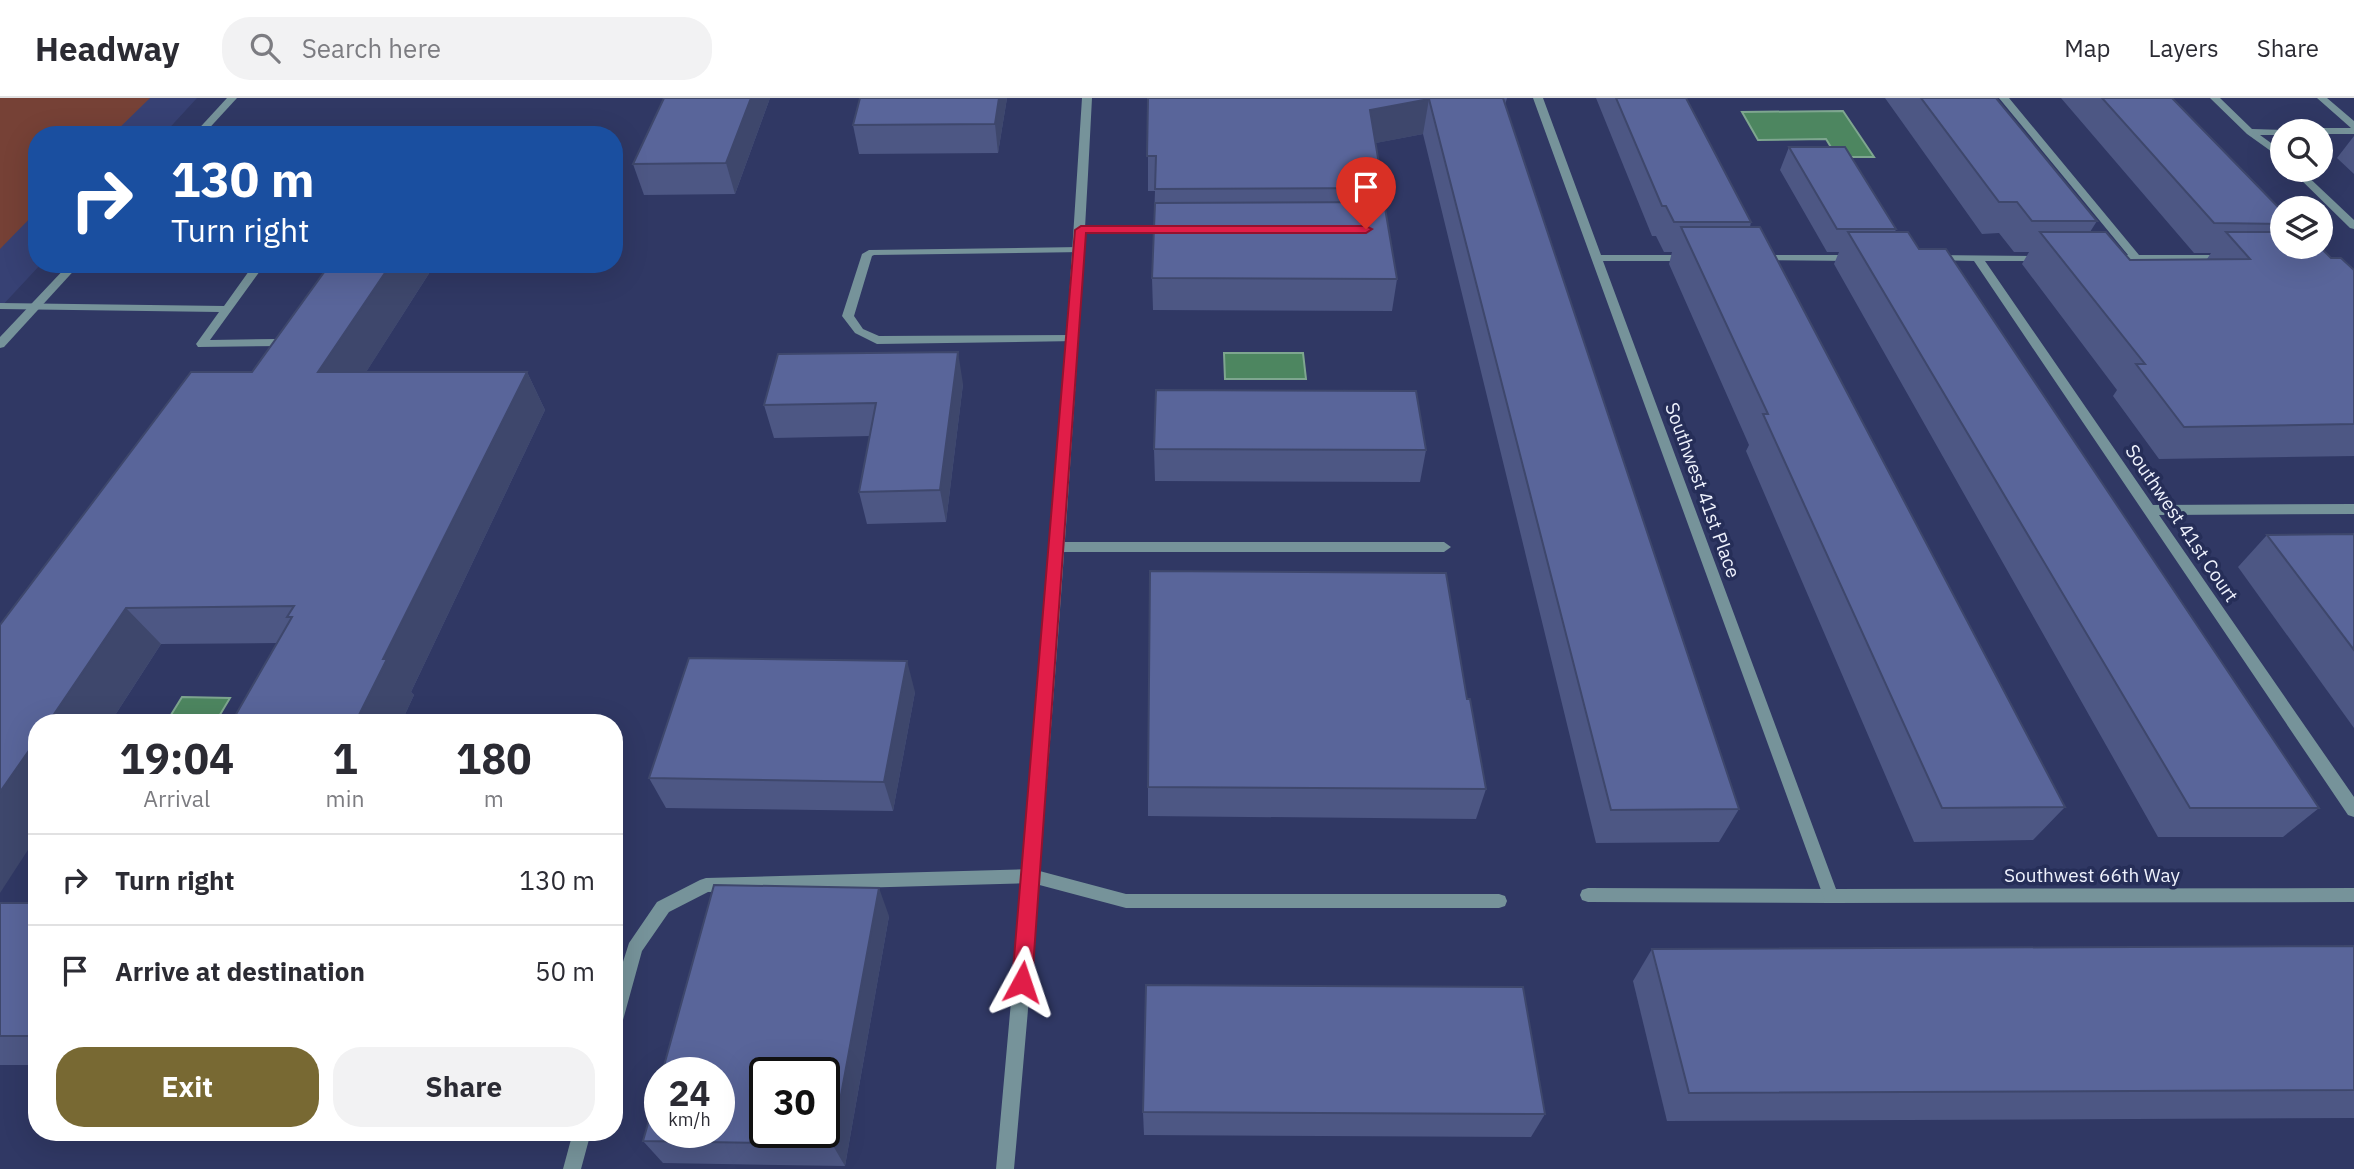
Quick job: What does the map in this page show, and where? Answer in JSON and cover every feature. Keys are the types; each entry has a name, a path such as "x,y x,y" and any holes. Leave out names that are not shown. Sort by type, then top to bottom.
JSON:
{"street":[{"path":"206,126 232,98"},
{"path":"1005,1169 1058,547 1080,250 1087,98"},
{"name":"Southwest 41st Place","path":"1538,98 1831,896"},
{"path":"2004,98 2136,258"},
{"path":"2215,98 2250,132 2270,147"},
{"path":"2322,98 2354,129"},
{"path":"2333,130 2354,129"},
{"path":"2250,132 2270,132"},
{"path":"2308,182 2354,226"},
{"path":"1081,230 1189,230"},
{"path":"1073,339 877,340 859,331 848,316 867,254 873,252 1080,250"},
{"path":"1598,258 1707,258"},
{"path":"1747,258 1869,258"},
{"path":"1923,258 2057,258"},
{"name":"Southwest 41st Court","path":"1978,258 2354,810"},
{"path":"2096,258 2233,258"},
{"path":"0,344 66,273"},
{"path":"254,273 202,344 282,343 297,320"},
{"path":"0,306 228,309"},
{"path":"2150,510 2354,509"},
{"path":"1058,547 1444,547"},
{"path":"623,989 635,948 663,907 706,885 1032,876 1126,901 1499,901"},
{"name":"Southwest 66th Way","path":"1588,895 2354,895"},
{"path":"572,1169 580,1141"}],"shaded area":[{"path":"0,98 197,98 171,126 28,126 28,273 33,273 0,308"},
{"path":"0,98 150,98 121,126 28,126 28,220 0,249"},
{"path":"1843,111 1874,157 1837,157 1826,139 1758,140 1742,112"},
{"path":"1224,353 1303,353 1306,379 1225,379"},
{"path":"182,697 230,698 220,714 172,714"}],"building":[{"path":"664,98 751,98 726,163 633,164"},
{"path":"860,98 999,98 995,124 853,125"},
{"path":"1148,98 1503,98 1739,809 1611,810 1429,99 1370,110 1383,188 1155,189 1156,156 1147,156"},
{"path":"1616,98 1686,98 1751,222 1674,222 1666,206 1662,206"},
{"path":"1921,98 1996,98 2097,221 2032,221 2017,202 1999,202"},
{"path":"2102,98 2172,98 2270,199 2270,224 2214,223"},
{"path":"1789,147 1845,147 1896,229 1837,229"},
{"path":"1384,202 1397,279 1152,278 1155,203"},
{"path":"1681,227 1760,227 2065,807 1942,808 1763,414 1768,414"},
{"path":"1848,232 1908,232 1919,249 1946,249 2319,808 2190,808"},
{"path":"2040,232 2106,232 2130,260 2250,259 2226,232 2270,232 2270,259 2341,258 2354,270 2354,424 2184,427 2136,364 2145,364"},
{"path":"324,273 385,273 318,372 527,372 383,659 387,659 360,714 236,714 292,617 287,617 294,606 126,608 54,714 28,714 28,752 0,792 0,625 191,372 252,372"},
{"path":"958,352 940,490 859,492 876,403 764,405 778,354"},
{"path":"1156,390 1416,391 1426,450 1154,449"},
{"path":"2354,534 2354,650 2267,535"},
{"path":"1150,571 1446,573 1467,699 1470,699 1486,789 1148,787"},
{"path":"689,658 907,661 884,782 649,778"},
{"path":"714,885 879,888 840,1100 840,1057 749,1057 749,1143 735,1142 735,1057 666,1057"},
{"path":"0,903 28,903 28,1036 0,1036"},
{"path":"2354,946 2354,1090 1689,1093 1652,949"},
{"path":"1146,985 1523,987 1545,1114 1143,1112"}],"route":[{"path":"1022,982 1081,230 1366,229"}]}
